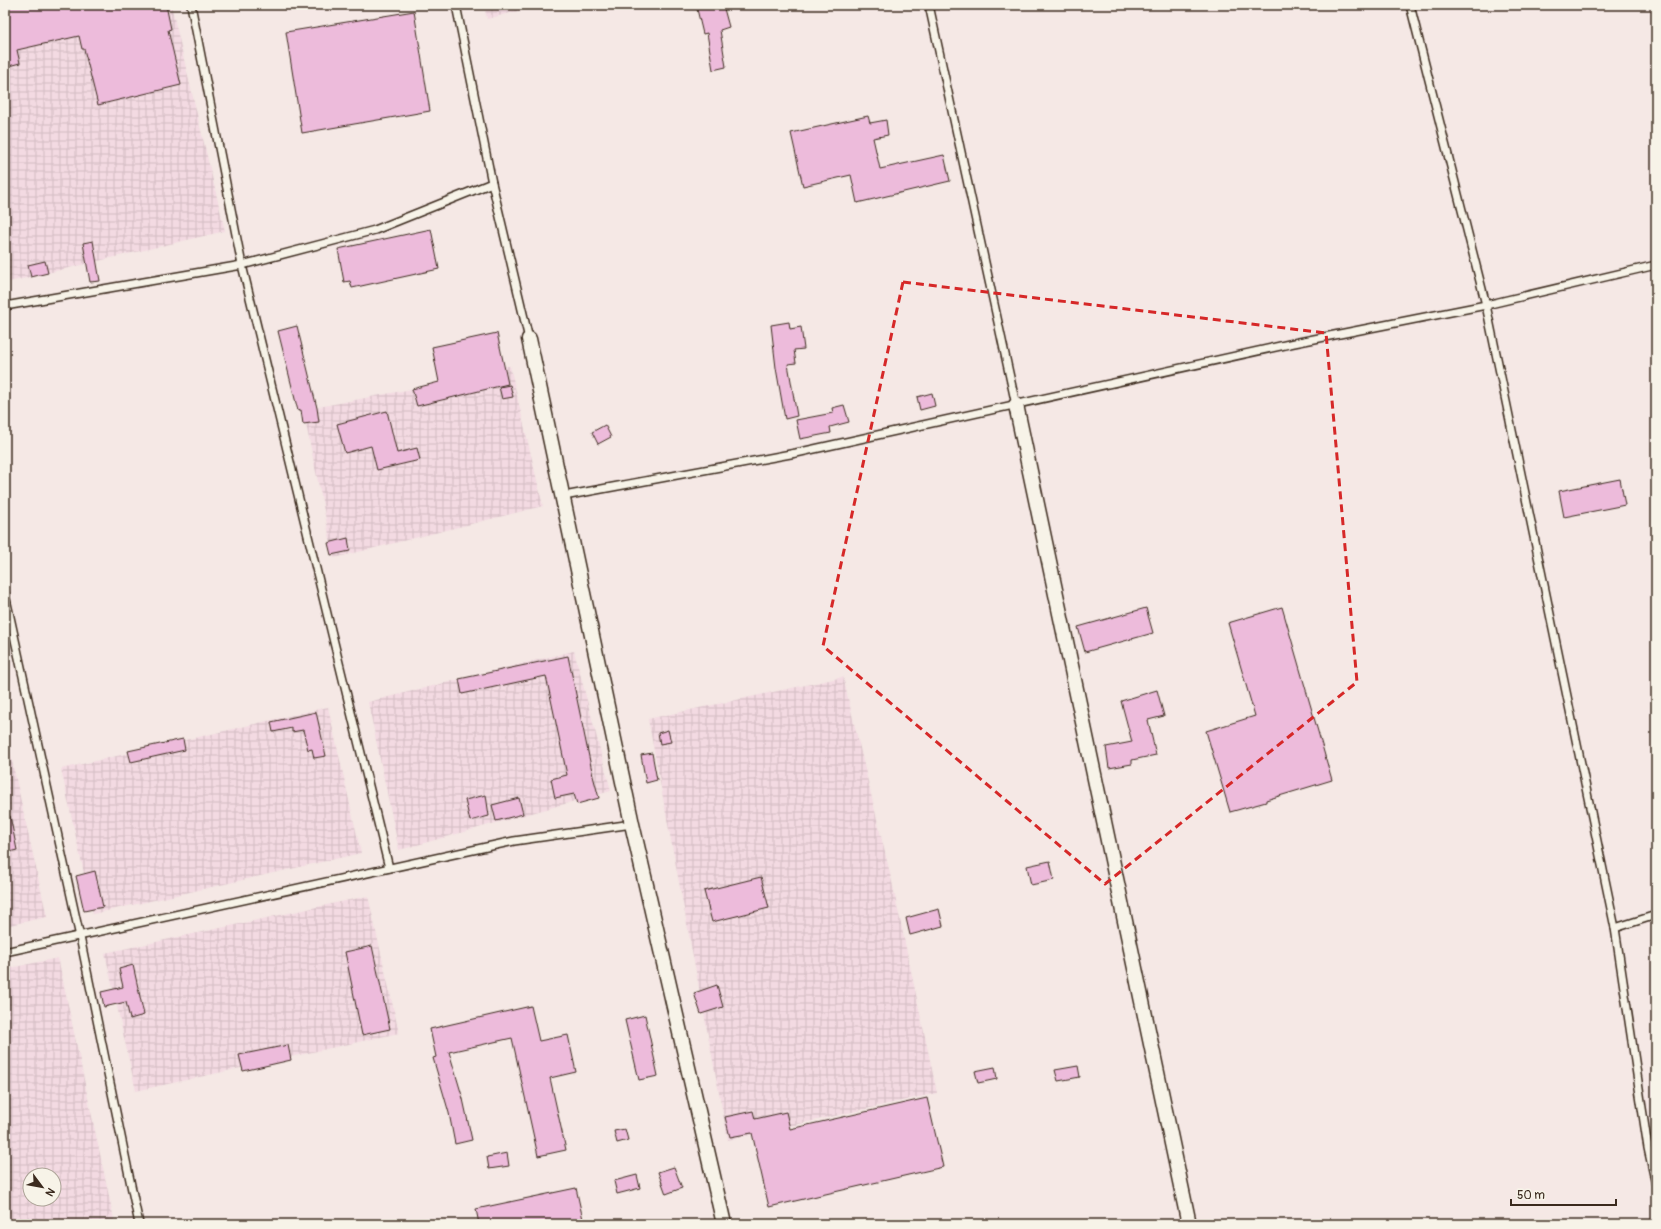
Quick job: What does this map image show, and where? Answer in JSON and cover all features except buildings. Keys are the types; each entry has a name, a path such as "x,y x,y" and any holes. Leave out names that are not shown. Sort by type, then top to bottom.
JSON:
{"street":[{"path":"529,339 564,496 632,824 724,1224"},
{"path":"1016,405 1189,1224"}],"lane":[{"path":"191,5 242,265 389,868"},
{"path":"456,5 492,183 529,339"},
{"path":"929,5 1016,405"},
{"path":"1410,5 1486,305 1615,928 1648,1148 1656,1185"},
{"path":"5,306 242,265 375,230 492,183"},
{"path":"564,496 796,453 1294,343 1486,305 1656,265"},
{"path":"5,594 80,937 139,1224"},
{"path":"5,952 80,937 514,841 632,824"},
{"path":"1615,928 1656,915"}],"highlighted area":[{"path":"903,282 1326,333 1357,682 1105,884 823,646"}],"shaded area":[{"path":"5,5 171,5 225,231 5,283"},
{"path":"484,5 541,5 487,19"},
{"path":"503,366 510,366 543,506 334,558 303,410 412,389"},
{"path":"574,651 611,791 399,850 368,702"},
{"path":"843,677 892,882 937,1093 728,1140 648,719"},
{"path":"328,707 361,853 93,914 61,769"},
{"path":"5,730 47,917 5,926"},
{"path":"368,896 399,1033 136,1091 105,953"},
{"path":"58,958 115,1224 5,1224 5,969"}]}
